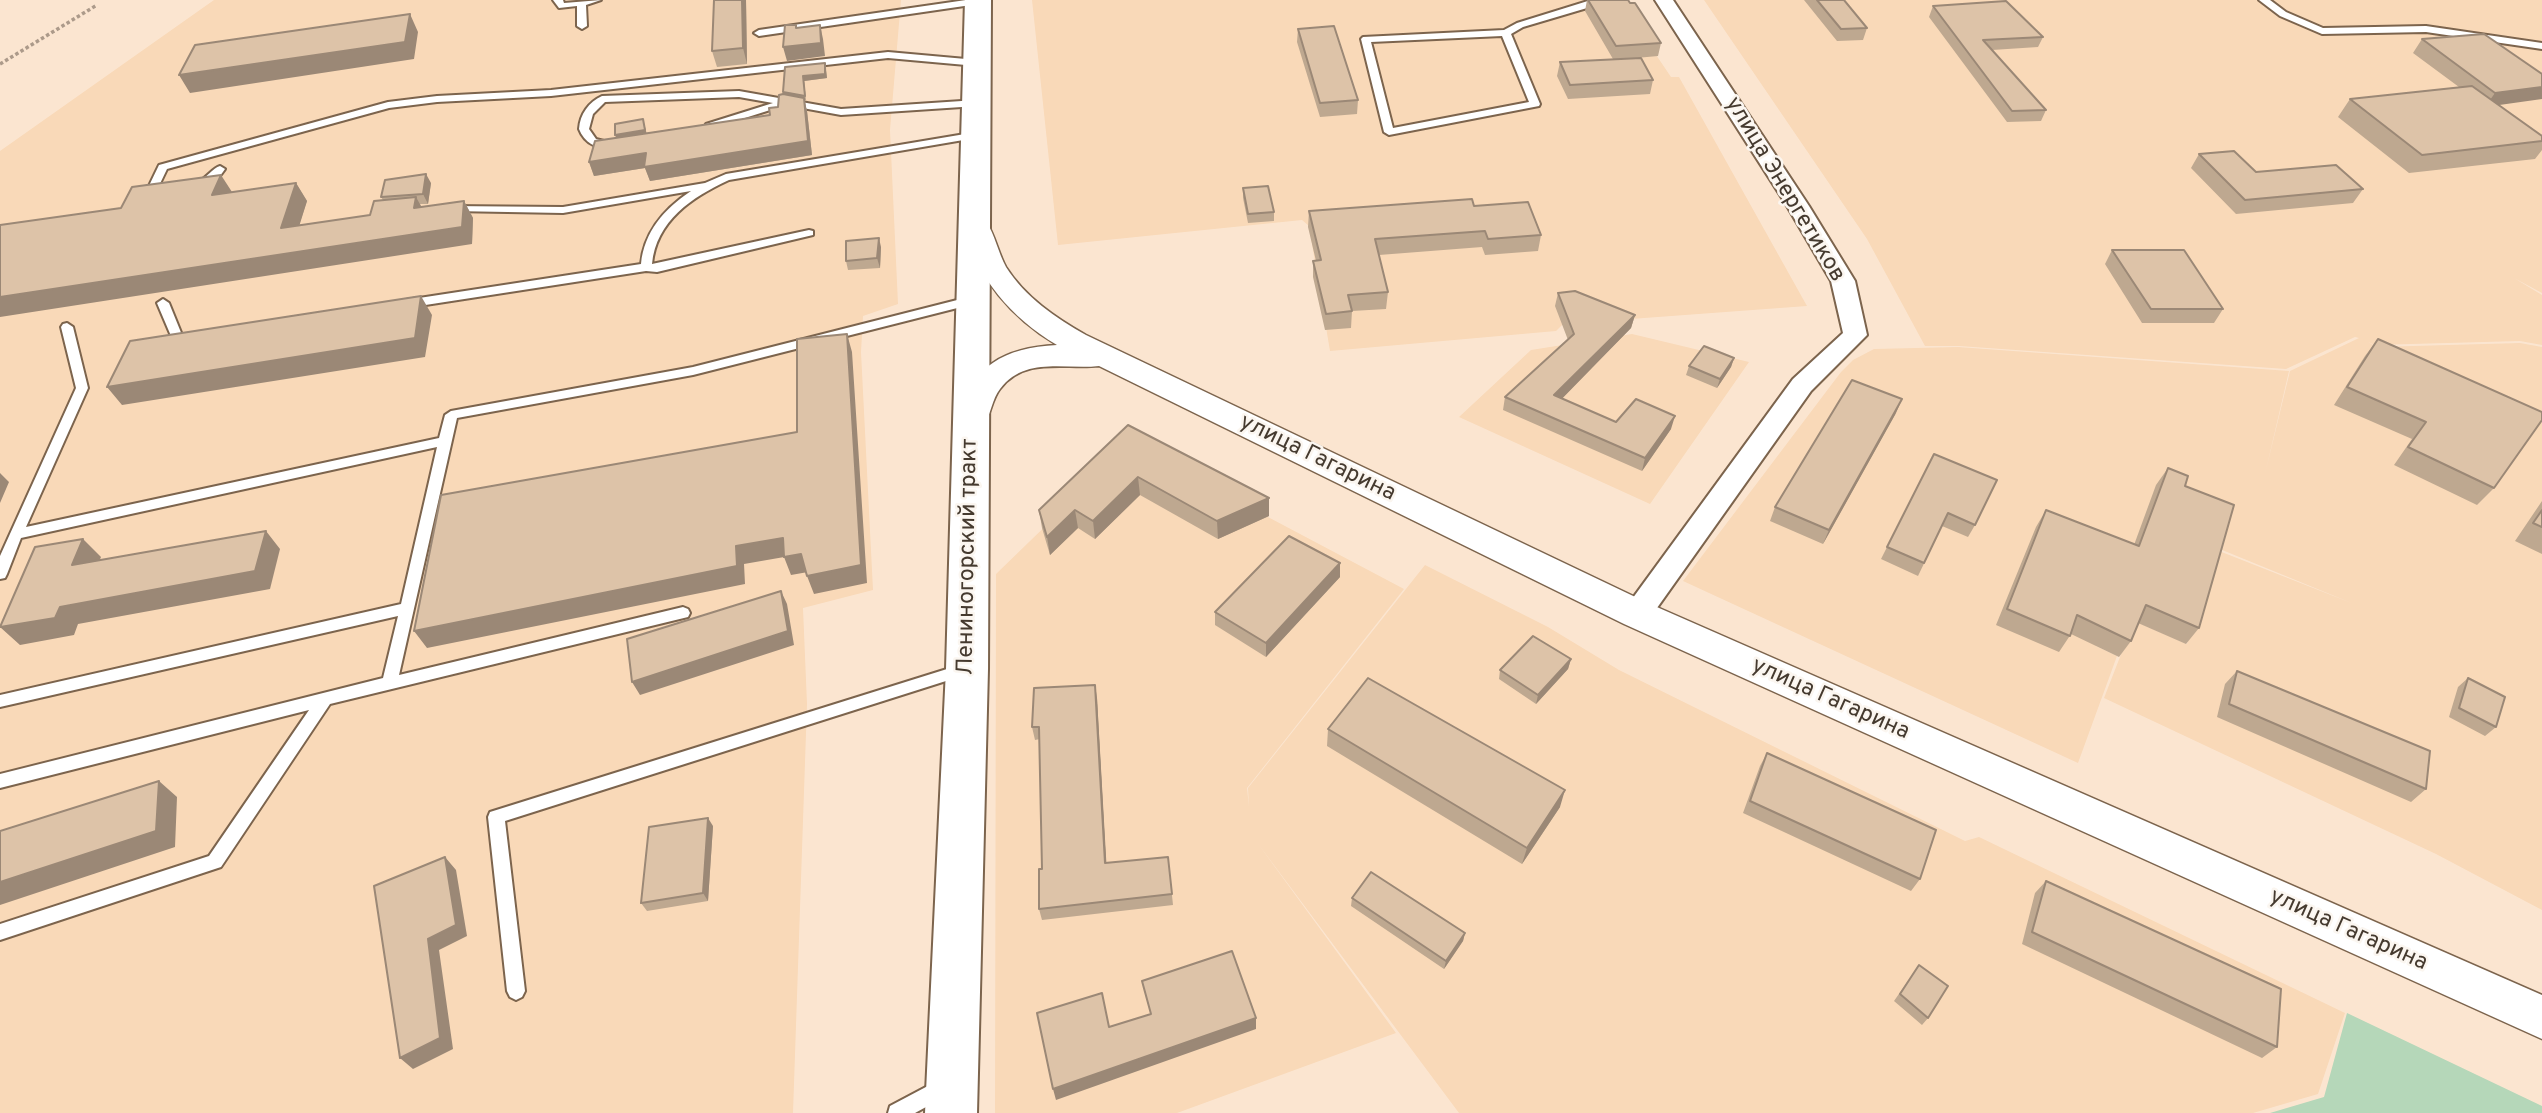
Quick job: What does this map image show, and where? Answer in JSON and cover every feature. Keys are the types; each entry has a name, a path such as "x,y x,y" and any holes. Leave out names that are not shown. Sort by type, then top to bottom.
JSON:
{"main road":[{"name":"Лениногорский тракт","path":"951,1098 967,669 978,1"}],"street":[{"name":"улица Энергетиков","path":"1637,614 1802,385 1855,335 1843,281 1798,206 1664,0"},
{"name":"улица Гагарина","path":"976,228 981,246 998,281 1021,307 1059,334 1637,614 2542,1017"},
{"name":"улица Гагарина","path":"973,417 985,385 994,376 1022,362 1071,355 1107,359 1126,366"}],"lane":[{"path":"558,0 562,6 596,0"},
{"path":"1506,33 1535,104 1389,132 1366,39 1506,33 1520,25 1597,1 1609,0"},
{"path":"2264,0 2283,14 2322,31 2426,29 2542,46"},
{"path":"759,33 978,1"},
{"path":"581,3 582,26"},
{"path":"169,194 150,194 163,167 388,105 437,99 551,93 888,55 977,63"},
{"path":"623,146 606,146 586,135 584,116 602,99 739,94 841,112 977,103"},
{"path":"698,129 786,102"},
{"path":"646,267 646,254 653,234 677,206 708,185 726,177 977,135"},
{"path":"188,192 211,180 220,169"},
{"path":"435,208 563,209 708,185"},
{"path":"398,306 646,267 657,268 809,233"},
{"path":"390,683 451,415 693,371 975,300"},
{"path":"163,303 178,340 205,335"},
{"path":"0,574 82,388 67,327"},
{"path":"16,534 445,441"},
{"path":"0,701 407,607"},
{"path":"0,781 683,613"},
{"path":"516,991 496,817 967,669"},
{"path":"0,932 215,862 325,699"},
{"path":"897,1113 951,1098"}],"path":[{"path":"0,64 97,5"}],"shaded area":[{"path":"214,0 901,0 890,130 898,304 863,316 861,352 873,590 803,608 807,704 793,1113 0,1113 0,151"},
{"path":"1032,0 1619,0 1671,77 1679,77 1807,306 1563,324 1556,331 1330,351 1309,226 1302,220 1058,245"},
{"path":"1704,0 2542,0 2542,293 2514,278 2542,295 2542,345 2520,341 2375,345 2368,342 2377,347 2520,343 2542,347 2542,419 2434,372 2542,421 2542,910 2436,854 2104,698 2134,621 2187,644 2214,549 2354,604 2166,527 2157,485 2096,646 2117,656 2078,763 1683,581 1841,372 1853,360 1874,349 1958,347 2289,371 2265,474 2290,371 2359,338 2355,337 2286,369 1959,346 1925,346 1867,239"},
{"path":"1632,334 1749,362 1650,504 1459,417 1531,350"},
{"path":"1130,444 1404,589 1247,788 1249,807 1248,788 1425,565 1548,627 1619,670 1965,841 1979,837 2345,1013 2318,1094 2253,1113 1459,1113 1256,841 1396,1033 1177,1113 995,1113 996,574"}],"green space":[{"path":"2347,1013 2542,1106 2542,1113 2270,1113 2324,1097"}],"building":[{"path":"714,0 742,0 743,48 712,51"},
{"path":"1588,0 1628,0 1635,3 1661,43 1616,46"},
{"path":"1817,0 1844,0 1867,28 1841,29"},
{"path":"2006,1 2043,37 1983,40 2046,110 2012,111 1933,6"},
{"path":"410,14 405,42 179,75 195,45"},
{"path":"785,25 796,25 796,28 820,25 821,43 783,47"},
{"path":"1334,26 1358,100 1320,103 1298,29"},
{"path":"2484,34 2542,74 2542,87 2495,93 2422,39"},
{"path":"1641,58 1653,80 1570,85 1560,62"},
{"path":"825,63 825,74 803,76 805,96 783,92 785,67"},
{"path":"2472,86 2542,136 2542,141 2422,155 2350,99"},
{"path":"779,95 804,98 808,141 644,167 646,153 589,162 595,141 770,115 769,108 778,107"},
{"path":"643,119 645,130 615,135 615,124"},
{"path":"2234,151 2256,172 2336,165 2363,189 2245,200 2199,154"},
{"path":"426,174 423,194 381,197 385,180"},
{"path":"221,175 212,195 296,183 281,228 370,215 374,201 416,197 414,208 464,201 462,227 0,297 0,225 121,208 132,187"},
{"path":"1268,186 1274,212 1248,214 1243,188"},
{"path":"1472,199 1474,206 1528,202 1541,235 1488,239 1485,231 1375,239 1388,292 1348,295 1352,311 1326,314 1313,261 1321,260 1309,211"},
{"path":"879,238 877,258 846,261 846,241"},
{"path":"2112,250 2184,250 2223,309 2151,309"},
{"path":"1575,291 1635,315 1554,395 1616,422 1636,399 1675,416 1645,458 1505,397 1574,334 1558,293"},
{"path":"421,296 415,338 107,387 130,341"},
{"path":"847,334 861,565 807,576 801,554 784,557 783,538 736,546 737,566 414,631 441,495 797,432 797,339"},
{"path":"2378,339 2542,412 2542,420 2494,488 2408,447 2426,422 2347,387"},
{"path":"1704,346 1734,358 1720,379 1689,366"},
{"path":"1852,380 1902,399 1829,530 1775,507"},
{"path":"1128,425 1269,498 1217,521 1138,477 1093,521 1075,510 1047,537 1039,510"},
{"path":"1934,454 1997,480 1975,525 1948,513 1924,563 1887,547"},
{"path":"2168,468 2188,476 2185,486 2234,505 2199,628 2146,605 2131,641 2077,615 2070,636 2007,609 2046,510 2139,546"},
{"path":"2542,510 2542,527 2533,523"},
{"path":"266,531 255,571 60,607 55,618 0,627 35,547 83,539 72,565"},
{"path":"1289,536 1340,563 1266,643 1215,612"},
{"path":"781,591 788,631 632,682 627,639"},
{"path":"1533,636 1571,659 1538,695 1500,670"},
{"path":"2237,671 2430,751 2426,789 2229,704"},
{"path":"1368,678 1565,790 1527,848 1328,729"},
{"path":"2468,678 2505,697 2496,727 2459,708"},
{"path":"1095,685 1105,863 1168,857 1172,894 1039,909 1039,869 1042,869 1039,727 1032,727 1034,688"},
{"path":"1767,753 1936,830 1920,879 1750,801"},
{"path":"159,781 156,831 0,882 0,831"},
{"path":"708,818 703,893 641,903 649,827"},
{"path":"445,857 456,925 428,939 440,1038 400,1058 374,886"},
{"path":"1371,872 1465,933 1446,961 1352,898"},
{"path":"2046,881 2281,989 2277,1047 2032,932"},
{"path":"1232,951 1256,1018 1053,1089 1037,1013 1102,993 1109,1027 1151,1014 1142,981"},
{"path":"1919,965 1948,986 1928,1018 1900,994"}]}
